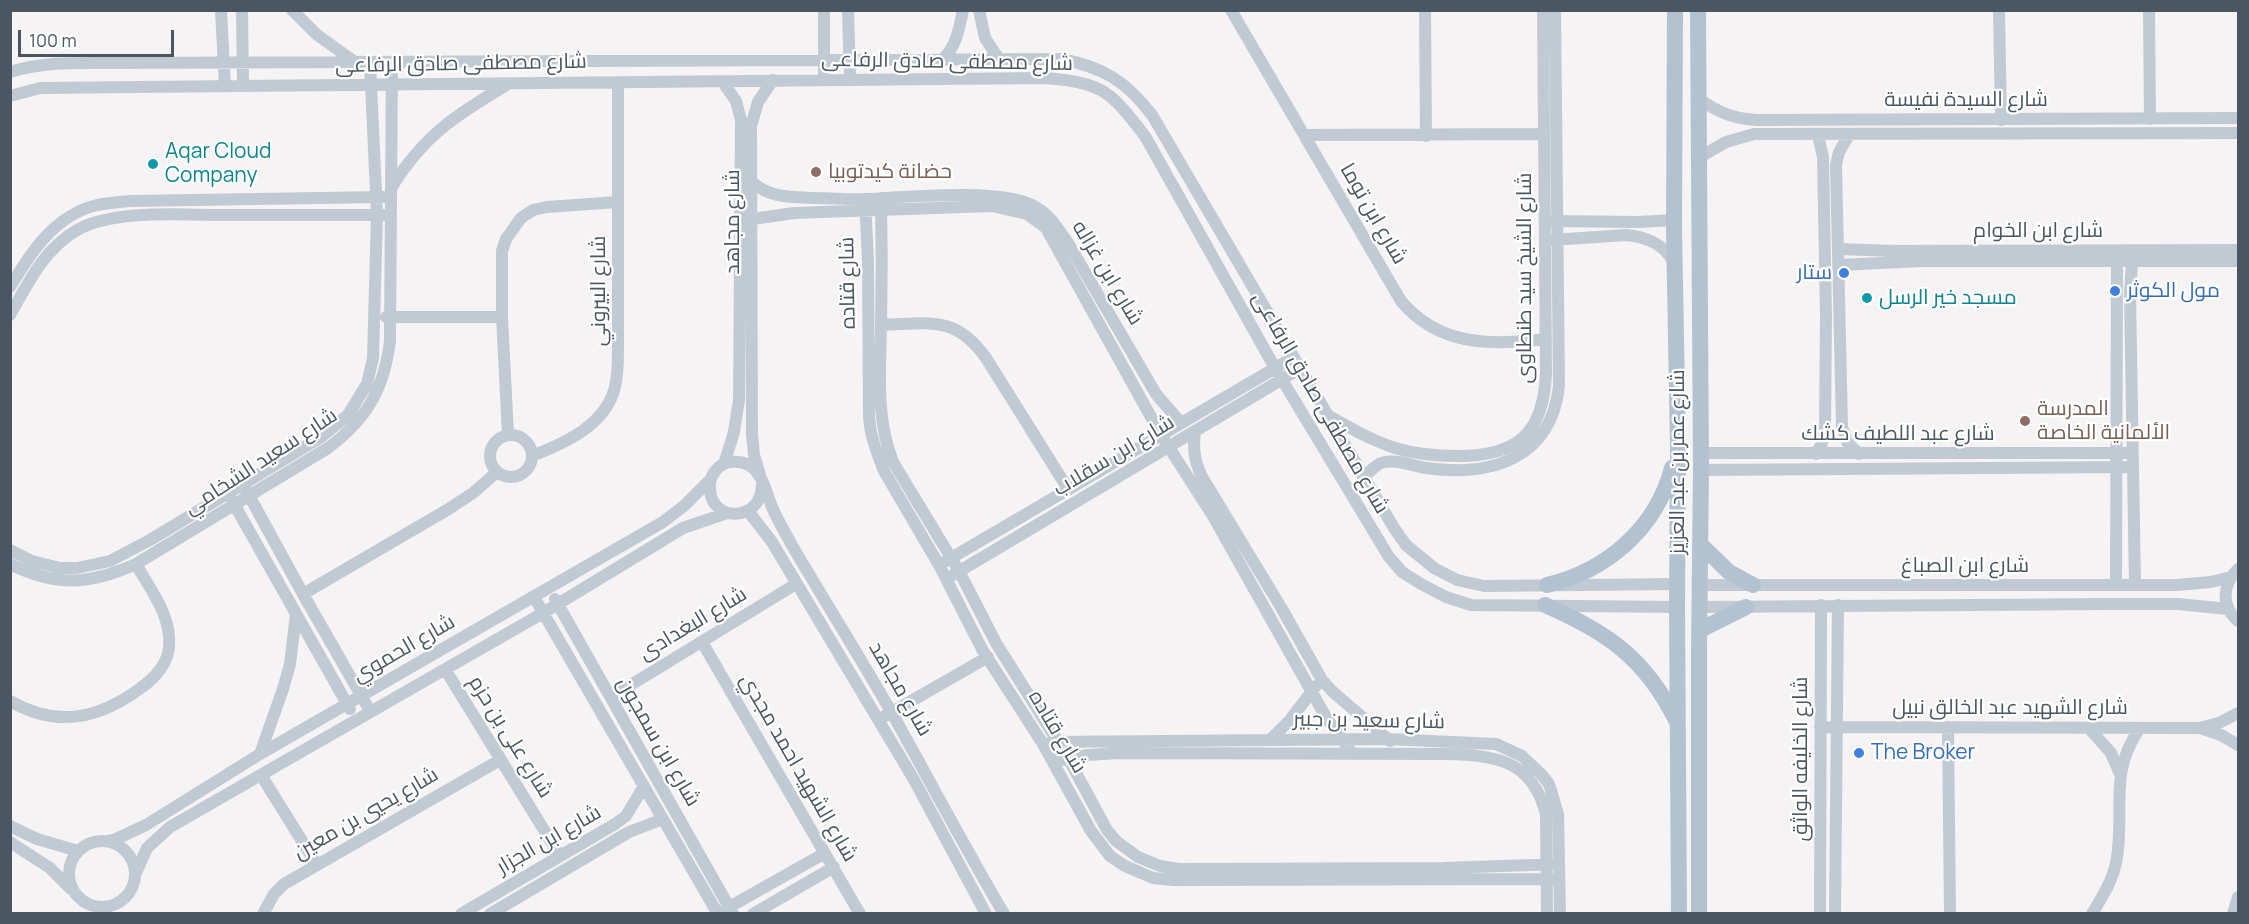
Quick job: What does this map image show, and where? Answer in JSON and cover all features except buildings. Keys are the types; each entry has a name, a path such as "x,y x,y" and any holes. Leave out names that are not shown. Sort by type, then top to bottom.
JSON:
{"main road":[{"name":"شارع عمر بن عبد العزيز","path":"1675,10 1679,914"},
{"name":"شارع عمر بن عبد العزيز","path":"1698,10 1701,461 1699,914"},
{"path":"1547,585 1570,580 1595,567 1614,555 1635,535 1663,495 1678,447"},
{"path":"1700,543 1729,572 1753,585"},
{"path":"1545,605 1588,625 1611,639 1630,655 1663,694 1678,722"},
{"path":"1700,630 1746,607"},
{"path":"1679,805 1700,805"}],"street":[{"path":"221,10 225,86"},
{"path":"242,10 243,86"},
{"path":"292,10 316,34 355,62"},
{"path":"824,10 824,80"},
{"path":"849,10 850,80"},
{"path":"942,60 954,46 963,10"},
{"path":"980,10 985,38 999,59"},
{"name":"شارع ابن توما","path":"1231,10 1401,301 1412,315 1431,327 1455,337 1505,343 1546,339"},
{"path":"1425,10 1426,136"},
{"name":"شارع الشيخ سيد طنطاوى","path":"1543,10 1543,134 1552,221"},
{"name":"شارع الشيخ سيد طنطاوى","path":"1363,478 1377,465 1387,462 1444,470 1492,466 1528,450 1537,441 1550,420 1559,386 1552,240 1555,10"},
{"path":"1999,10 2001,120"},
{"path":"2148,10 2150,118"},
{"name":"شارع مصطفى صادق الرفاعى","path":"10,72 28,66 49,64 224,62 999,59 1062,59 1077,62 1119,80 1152,115 1363,478 1394,528 1406,544 1422,559 1445,575 1457,580 1484,585 1677,584"},
{"name":"شارع سعيد الشخامي","path":"10,564 42,577 60,581 79,581 98,578 136,564 231,499 243,483 321,437 348,415 360,398 371,371 375,317 377,215 370,62"},
{"name":"شارع سعيد الشخامي","path":"10,550 32,561 52,566 77,568 110,561 231,499 249,495 328,448 355,425 371,404 384,375 392,317 392,62"},
{"name":"شارع مصطفى صادق الرفاعى","path":"10,96 40,88 1045,78 1084,83 1101,89 1118,102 1145,136 1275,368 1375,536 1402,572 1446,597 1471,605 1677,607"},
{"name":"شارع مجاهد","path":"773,80 758,102 753,119 752,434 754,455 761,480 782,529 892,713 1004,914"},
{"name":"شارع مجاهد","path":"722,81 736,101 741,120 739,400 734,432 724,464"},
{"name":"شارع البيروني","path":"532,456 581,432 597,419 610,401 616,387 618,82"},
{"path":"10,287 43,238 61,223 91,207 130,201 376,198 391,193 410,159 427,140 465,109 510,83"},
{"name":"شارع السيدة نفيسة","path":"1698,98 1720,112 1748,120 2238,118"},
{"path":"1748,120 1744,129 1749,134"},
{"name":"شارع السيدة نفيسة","path":"1700,157 1726,142 1749,134 2238,133"},
{"path":"1304,135 1543,134"},
{"path":"1816,454 1825,431 1826,316 1823,157 1818,135"},
{"path":"1849,135 1842,146 1836,165 1842,427 1847,442 1859,454"},
{"name":"شارع ابن غزاله","path":"752,182 761,190 776,195 865,205"},
{"name":"شارع ابن غزاله","path":"739,231 794,213 951,196 1012,199 1035,206 1054,222 1156,394 1181,423"},
{"path":"187,201 187,215"},
{"path":"508,435 502,317 502,251 506,239 521,218 532,210 618,201"},
{"name":"شارع ابن غزاله","path":"881,204 992,206 1019,211 1046,228 1169,447"},
{"name":"شارع قتاده","path":"881,204 882,414 885,441 893,462 959,571 996,643 1068,758 1100,819 1116,841 1138,857 1160,866 1179,869 1409,868 1553,864"},
{"name":"شارع قتاده","path":"865,205 868,261 869,416 872,437 884,471 947,578 987,657 1043,744 1091,831 1110,856 1125,866 1153,878 1173,880 1553,879"},
{"path":"10,315 48,253 65,237 80,228 111,218 187,215 391,214"},
{"path":"1552,221 1675,220"},
{"path":"1552,240 1638,236 1654,242 1673,260 1676,267"},
{"name":"شارع الشيخ سيد طنطاوى","path":"1327,416 1364,436 1394,448 1423,454 1471,456 1496,453 1509,448 1524,437 1536,421 1546,394 1546,339 1552,240"},
{"name":"شارع ابن الخوام","path":"1838,249 2035,256 2117,262 2238,261"},
{"name":"شارع ابن الخوام","path":"1839,266 2035,256 2238,250"},
{"path":"2116,585 2117,262"},
{"path":"2132,262 2130,293 2135,585"},
{"path":"1826,316 1840,317"},
{"path":"375,317 502,317"},
{"path":"881,325 941,325 961,331 986,358 1068,489 1084,497"},
{"name":"شارع ابن سقلاب","path":"939,565 1294,357"},
{"name":"شارع ابن سقلاب","path":"947,578 1301,368"},
{"path":"1195,431 1193,447 1195,461 1202,475 1322,680 1401,753"},
{"path":"508,435 518,436 527,442 532,456 526,471 517,476 507,476 497,472 490,458 491,448 498,439 508,435"},
{"path":"1169,447 1213,516 1327,719 1352,753"},
{"name":"شارع عبد اللطيف كشك","path":"1701,461 1816,454 2132,453"},
{"path":"1444,470 1445,456"},
{"path":"734,461 744,462 754,468 761,480 760,500 741,514 727,513 718,507 709,489 711,479 718,468 734,461"},
{"name":"شارع عبد اللطيف كشك","path":"1701,461 2132,467"},
{"path":"303,594 447,510 497,472"},
{"name":"شارع الحموي","path":"108,841 146,825 261,754 663,522 685,505 711,479"},
{"path":"243,483 370,711"},
{"path":"1067,507 1068,489"},
{"path":"231,499 355,720"},
{"name":"شارع مجاهد","path":"748,511 768,536 879,720 919,788 986,914"},
{"name":"شارع الحموي","path":"136,873 147,848 170,827 543,613 683,528 727,513"},
{"path":"10,701 35,712 61,717 86,716 109,709 150,681 163,665 169,649 169,631 166,617 136,564"},
{"path":"2235,573 2225,592 2228,609 2238,621"},
{"name":"شارع ابن الصباغ","path":"1700,585 2135,585 2196,583 2235,573"},
{"name":"شارع البغدادى","path":"610,697 796,584"},
{"name":"شارع ابن سمجون","path":"549,589 610,697 723,912"},
{"name":"شارع ابن سمجون","path":"534,597 663,819 723,912"},
{"name":"شارع ابن الصباغ","path":"1700,608 1821,605 2178,604 2228,609"},
{"name":"شارع الخليفه الواثق","path":"1820,914 1821,605"},
{"name":"شارع الخليفه الواثق","path":"1835,914 1838,605"},
{"path":"261,754 288,672 296,614"},
{"name":"شارع الشهيد احمد مجدي","path":"702,642 860,914"},
{"path":"879,720 987,657 996,643"},
{"path":"987,657 1004,656"},
{"name":"شارع على بن حزم","path":"445,669 560,856"},
{"path":"325,717 332,699 333,680"},
{"path":"1270,740 1290,720 1322,680"},
{"name":"شارع الشهيد عبد الخالق نبيل","path":"1821,727 2199,728 2219,723 2238,713"},
{"path":"1948,727 1950,914"},
{"path":"2089,728 2111,753 2120,773"},
{"path":"2092,914 2111,882 2116,866 2120,773 2129,745 2140,728"},
{"name":"شارع الشهيد عبد الخالق نبيل","path":"2199,728 2221,735 2238,745"},
{"name":"شارع سعيد بن جبير","path":"1043,744 1057,741 1387,739 1496,744 1522,756 1549,784 1554,798 1558,814 1553,879 1547,914"},
{"name":"شارع سعيد بن جبير","path":"1053,761 1100,754 1480,755 1505,761 1520,770 1533,782 1546,815 1553,864"},
{"name":"شارع يحيي بن معين","path":"264,914 274,894 284,884 500,760"},
{"path":"261,775 317,865"},
{"name":"شارع ابن الجزار","path":"461,914 626,816 644,786"},
{"name":"شارع ابن الجزار","path":"490,914 629,832 663,819"},
{"path":"10,826 45,842 78,851"},
{"path":"10,842 50,868 78,897 98,908 118,909 131,892 136,873 134,864 124,849 108,841 97,841 87,844 72,860 69,871 70,882 78,897 88,914"},
{"path":"723,912 825,853"},
{"path":"753,914 834,867"},
{"name":"شارع سعيد بن جبير","path":"1553,879 1560,914"},
{"path":"2233,914 2238,897"}],"place":[{"name":"Aqar Cloud Company","path":"153,164"},
{"name":"حضانة كيدتوبيا","path":"816,172"},
{"name":"ستار","path":"1844,273"},
{"name":"مول الكوثر","path":"2115,291"},
{"name":"مسجد خير الرسل","path":"1867,298"},
{"name":"المدرسة الألمانية الخاصة","path":"2025,421"},
{"name":"The Broker","path":"1859,753"}]}
